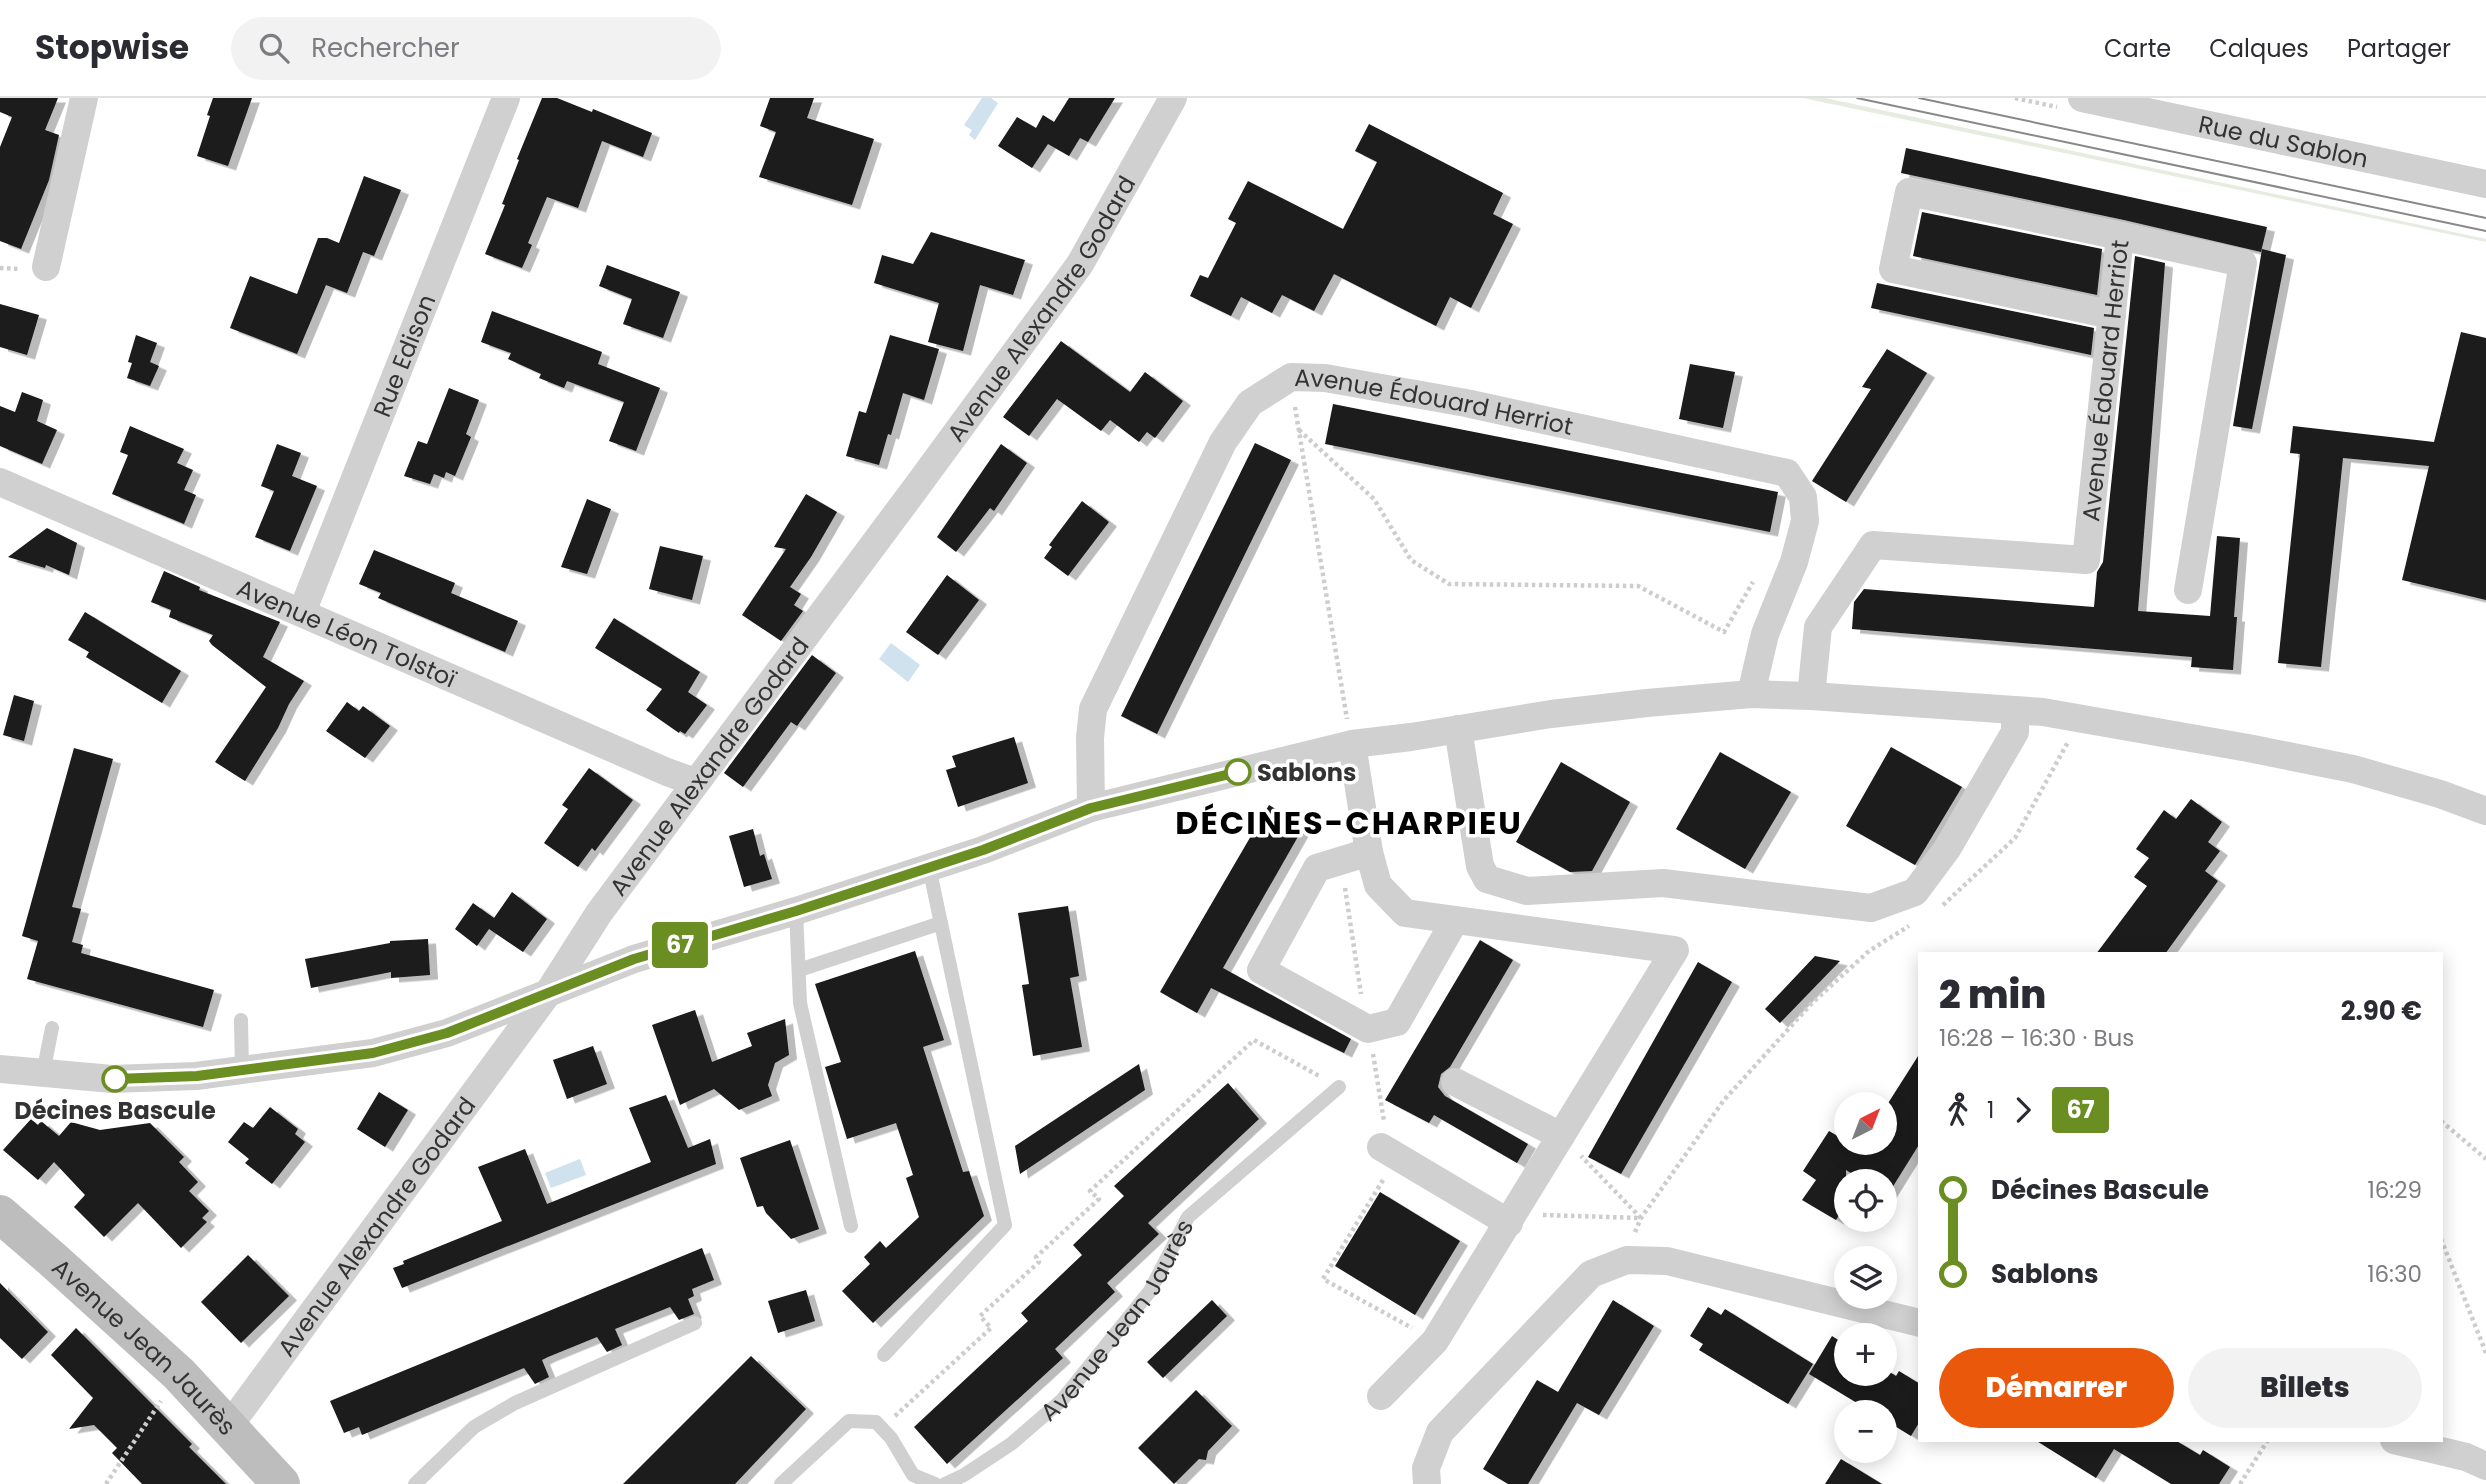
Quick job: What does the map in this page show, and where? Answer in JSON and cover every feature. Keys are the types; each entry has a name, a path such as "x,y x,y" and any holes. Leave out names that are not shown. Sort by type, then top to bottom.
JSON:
{"main road":[{"name":"Avenue Jean Jaurès","path":"0,1214 178,1374 281,1484"}],"street":[{"path":"46,267 85,98"},
{"name":"Rue Edison","path":"302,612 506,98"},
{"name":"Avenue Alexandre Godard","path":"229,1426 548,993 599,913 1080,264 1173,98"},
{"name":"Rue du Sablon","path":"2082,98 2486,184"},
{"path":"2112,315 1893,269 1909,192 2120,236"},
{"name":"Avenue Édouard Herriot","path":"1811,695 1818,627 1872,545 2086,560 2120,236 2243,263 2188,590"},
{"name":"Avenue Édouard Herriot","path":"1091,808 1090,738 1093,709 1223,442 1250,403 1290,377 1325,378 1466,403 1787,473 1803,498 1805,521 1794,562 1765,634 1751,694"},
{"name":"Avenue Léon Tolstoï","path":"0,482 695,782"},
{"path":"0,1069 112,1079 197,1076 373,1053 447,1033 634,959 796,911 983,850 1091,808 1350,733 1458,729 1551,714 1751,694 1811,695 2043,712 2353,769 2440,794 2486,811"},
{"path":"1458,729 1480,866 1488,880 1527,891 1663,883 1871,908 1915,892 1947,849 2015,732 2015,711"},
{"path":"1350,733 1369,852 1378,886 1405,913 1675,950 1435,1341 1381,1396"},
{"path":"1369,852 1317,868 1261,970 1368,1029 1378,1027 1397,1022 1455,920"},
{"path":"1455,1082 1561,1136"},
{"path":"1381,1147 1511,1219"},
{"path":"1427,1484 1426,1468 1440,1432 1591,1274 1627,1260 1667,1261 1918,1324"},
{"path":"2402,1442 2466,1457 2486,1466"}],"lane":[{"path":"884,1355 1005,1225 929,867"},
{"path":"796,911 800,1003 851,1226"},
{"path":"799,970 941,923"},
{"path":"241,1020 242,1071"},
{"path":"43,1073 52,1028"},
{"name":"Avenue Jean Jaurès","path":"945,1484 964,1475 1011,1444 1062,1399 1150,1291 1188,1217 1339,1087"},
{"path":"415,1484 474,1427 515,1403 695,1323"},
{"path":"781,1484 849,1421 876,1422 891,1438 913,1475 935,1484"}],"path":[{"path":"1290,377 1350,733"},
{"path":"1299,430 1374,499 1411,560 1449,584 1638,586 1724,632 1757,576"},
{"path":"1941,907 2015,838 2078,719"},
{"path":"1627,1260 1641,1218 1724,1100 1811,1004 1869,951 1910,926"},
{"path":"882,1428 991,1328 980,1316 1040,1262 1036,1257 1099,1199 1090,1191 1254,1040 1339,1087"},
{"path":"2443,1123 2486,1159"},
{"path":"1561,1136 1641,1218"},
{"path":"1511,1219 1641,1218"},
{"path":"2443,1244 2486,1353"},
{"path":"106,1484 178,1374"},
{"path":"2241,1484 2267,1442"}],"shaded area":[{"path":"1803,98 1825,98 2486,239 2486,242"}],"water":[{"path":"982,98 991,98 998,103 975,140 969,135 972,130 964,125"},
{"path":"891,643 920,665 908,682 879,659"},
{"path":"580,1159 586,1175 551,1188 545,1173"}],"building":[{"path":"0,98 58,98 45,130 59,135 49,180 21,249 0,241 0,147 12,117 0,112"},
{"path":"213,98 252,98 228,166 197,156"},
{"path":"542,98 557,98 592,112 593,109 652,133 643,157 602,141 578,208 547,197 528,243 532,245 522,268 485,254 505,205 502,204 519,160 517,159"},
{"path":"770,98 814,98 807,118 874,139 852,205 759,177 776,132 760,126"},
{"path":"1069,98 1115,98 1088,142 1080,138 1069,156 1048,144 1032,168 998,146 1017,117 1036,128 1043,115 1054,122"},
{"path":"1369,124 1503,193 1493,214 1513,224 1471,308 1450,297 1436,326 1334,274 1314,311 1282,295 1272,313 1241,297 1231,316 1190,296 1200,275 1208,278 1236,223 1228,219 1248,181 1343,229 1377,162 1355,151"},
{"path":"1906,148 2267,227 2261,252 1901,173"},
{"path":"364,176 401,190 374,256 363,252 347,293 326,285 297,354 230,328 250,276 297,294 318,238 339,243"},
{"path":"1922,212 2102,249 2097,295 1913,256"},
{"path":"931,232 1025,260 1013,295 980,285 963,351 928,342 939,303 874,283 882,255 913,264"},
{"path":"2262,249 2286,255 2252,429 2233,426"},
{"path":"2135,256 2165,263 2138,611 2210,616 2217,536 2240,538 2233,670 2191,667 2192,657 1852,629 1854,602 1864,589 2094,607 2097,572 2103,562"},
{"path":"607,265 680,292 663,338 623,324 632,299 599,286"},
{"path":"1877,283 2094,328 2091,355 1871,308"},
{"path":"0,304 39,315 27,355 0,347"},
{"path":"492,311 602,352 598,364 660,388 636,451 609,441 624,402 567,381 564,388 539,378 541,374 508,359 511,353 481,342"},
{"path":"2461,332 2486,338 2486,600 2402,580 2429,466 2343,458 2321,667 2278,663 2300,454 2290,453 2293,426 2434,442"},
{"path":"136,335 157,343 150,362 159,366 150,386 127,378 132,363 128,362"},
{"path":"890,335 939,349 924,400 903,393 879,465 846,456 859,411 866,413"},
{"path":"1061,341 1130,392 1145,372 1183,401 1155,438 1147,432 1139,442 1110,420 1101,431 1057,399 1029,436 1003,417"},
{"path":"1887,349 1927,373 1846,502 1812,481 1871,389 1862,387"},
{"path":"1690,364 1735,372 1723,428 1679,419"},
{"path":"449,388 479,400 466,434 471,437 455,476 446,472 444,478 434,474 430,484 404,476 418,441 427,444"},
{"path":"22,392 43,400 37,421 57,430 42,464 0,446 0,406 15,412"},
{"path":"1333,404 1778,492 1770,532 1325,444"},
{"path":"130,426 184,449 177,463 193,470 184,490 196,495 184,524 112,494 128,455 120,452"},
{"path":"1255,443 1291,460 1157,734 1121,716"},
{"path":"277,444 301,453 292,476 317,486 290,551 255,537 274,491 261,486"},
{"path":"1001,444 1027,463 994,511 990,508 956,552 937,537"},
{"path":"806,494 837,512 790,587 801,594 794,605 803,611 781,641 742,615 786,549 774,547"},
{"path":"587,499 611,509 587,574 561,567"},
{"path":"1082,501 1109,522 1068,576 1044,558 1052,547 1049,545"},
{"path":"47,528 77,543 69,575 46,565 45,568 8,557"},
{"path":"660,546 703,556 692,600 649,589"},
{"path":"374,550 455,583 451,593 518,621 505,652 378,598 381,593 359,584"},
{"path":"164,571 200,587 199,590 280,622 263,657 304,681 245,781 215,762 266,687 212,645 209,641 213,635 169,617 171,610 151,602"},
{"path":"947,575 979,600 938,655 906,632"},
{"path":"85,612 181,671 162,703 86,657 89,652 68,640"},
{"path":"614,618 700,672 688,692 707,705 685,734 680,731 679,733 646,710 662,689 595,648"},
{"path":"812,655 836,673 797,726 791,722 743,787 724,773"},
{"path":"14,695 34,701 24,741 3,735"},
{"path":"347,702 359,711 363,706 390,726 365,758 326,731"},
{"path":"1014,737 1028,783 958,807 946,770 956,767 952,756"},
{"path":"1891,747 1962,787 1915,865 1846,826"},
{"path":"74,748 113,759 72,907 81,909 72,942 83,945 81,953 214,990 203,1027 27,979 38,941 22,936"},
{"path":"1720,752 1791,792 1745,869 1676,829"},
{"path":"1561,762 1630,802 1592,871 1570,872 1516,842"},
{"path":"589,768 633,800 595,851 592,848 578,867 544,843 568,809 562,805"},
{"path":"2191,799 2222,822 2208,842 2220,851 2205,871 2218,881 2166,952 2098,952 2147,886 2134,877 2149,858 2136,849 2164,810 2176,819"},
{"path":"1269,805 1304,826 1223,968 1351,1039 1344,1053 1211,988 1197,1013 1160,992"},
{"path":"753,829 760,856 764,854 772,879 744,887 729,836"},
{"path":"512,892 547,919 523,952 489,929 477,946 455,929 473,903 494,918"},
{"path":"1068,906 1079,976 1070,978 1082,1047 1033,1056 1022,985 1029,984 1018,913"},
{"path":"428,939 430,975 391,978 391,972 311,988 305,959 390,941"},
{"path":"1480,940 1513,960 1450,1067 1441,1074 1438,1087 1445,1096 1528,1144 1517,1163 1434,1115 1429,1123 1385,1100"},
{"path":"915,951 944,1040 923,1047 963,1172 969,1171 984,1216 873,1323 842,1291 870,1264 864,1257 880,1241 886,1248 919,1217 906,1178 913,1175 896,1123 847,1139 825,1067 841,1062 815,984"},
{"path":"1815,956 1840,961 1780,1023 1765,1009"},
{"path":"1698,962 1732,982 1621,1174 1588,1157"},
{"path":"695,1010 712,1062 752,1046 747,1033 785,1019 789,1055 775,1063 768,1085 772,1096 739,1110 714,1089 680,1105 652,1025"},
{"path":"593,1046 607,1084 567,1099 553,1060"},
{"path":"1918,1056 1918,1146 1897,1180 1897,1169 1834,1169 1834,1219 1802,1200 1816,1180 1803,1171 1829,1131 1834,1134 1834,1155 1897,1155 1895,1092"},
{"path":"1139,1064 1145,1090 1020,1174 1015,1146"},
{"path":"1228,1083 1259,1119 1148,1223 1159,1234 1107,1283 1115,1292 1055,1349 1063,1358 947,1464 914,1427 1028,1321 1021,1313 1082,1255 1073,1245 1124,1196 1114,1186"},
{"path":"379,1092 408,1110 385,1147 357,1129"},
{"path":"666,1095 688,1148 710,1139 716,1164 402,1288 393,1268 404,1264 403,1261 502,1221 478,1167 525,1149 547,1204 651,1162 629,1108"},
{"path":"270,1107 298,1129 295,1134 305,1142 272,1184 245,1163 249,1159 228,1142 244,1122 253,1128"},
{"path":"31,1119 38,1125 41,1121 59,1136 71,1122 100,1130 150,1123 184,1157 179,1162 198,1182 189,1191 209,1211 202,1218 207,1222 181,1248 138,1203 104,1237 74,1207 85,1195 54,1162 38,1180 3,1150"},
{"path":"790,1140 819,1229 791,1239 766,1213 763,1206 757,1207 740,1158"},
{"path":"1380,1192 1460,1241 1415,1315 1335,1266"},
{"path":"702,1248 714,1280 692,1289 694,1296 688,1299 694,1314 679,1320 670,1307 615,1329 622,1345 607,1352 597,1337 548,1357 542,1360 549,1377 535,1384 524,1368 362,1435 359,1427 344,1433 330,1401"},
{"path":"248,1255 289,1296 241,1343 201,1302"},
{"path":"0,1283 48,1332 22,1359 0,1338"},
{"path":"806,1290 815,1321 778,1333 768,1301"},
{"path":"1212,1300 1227,1316 1163,1378 1147,1362"},
{"path":"1613,1300 1654,1326 1599,1415 1577,1403 1528,1484 1508,1484 1483,1469 1537,1380 1558,1392"},
{"path":"1708,1307 1721,1315 1725,1309 1813,1364 1788,1404 1699,1350 1703,1344 1690,1336"},
{"path":"76,1328 192,1444 189,1447 226,1484 142,1484 112,1453 117,1448 94,1425 69,1429 93,1398 51,1355"},
{"path":"1832,1336 1834,1386 1897,1386 1899,1371 1918,1383 1918,1424 1911,1436 1897,1427 1897,1400 1852,1400 1809,1374"},
{"path":"751,1356 806,1409 735,1484 623,1484"},
{"path":"1196,1390 1232,1426 1208,1451 1206,1460 1199,1459 1174,1484 1138,1448"},
{"path":"2038,1442 2178,1442 2200,1455 2203,1450 2230,1467 2219,1484 2171,1484 2114,1449 2096,1478"},
{"path":"1838,1463 1848,1463 1882,1484 1825,1484"}],"tram line":[{"path":"1857,98 2486,231"},
{"path":"1919,98 2486,218"}],"bus line":[{"name":"67","path":"115,1079 197,1076 373,1053 447,1033 634,959 796,911 983,850 1091,808 1238,772"}],"place":[{"name":"Sablons","path":"1238,772"},
{"name":"Décines Bascule","path":"115,1079"}],"district":[{"name":"DÉCINES-CHARPIEU","path":"1349,822"}]}
